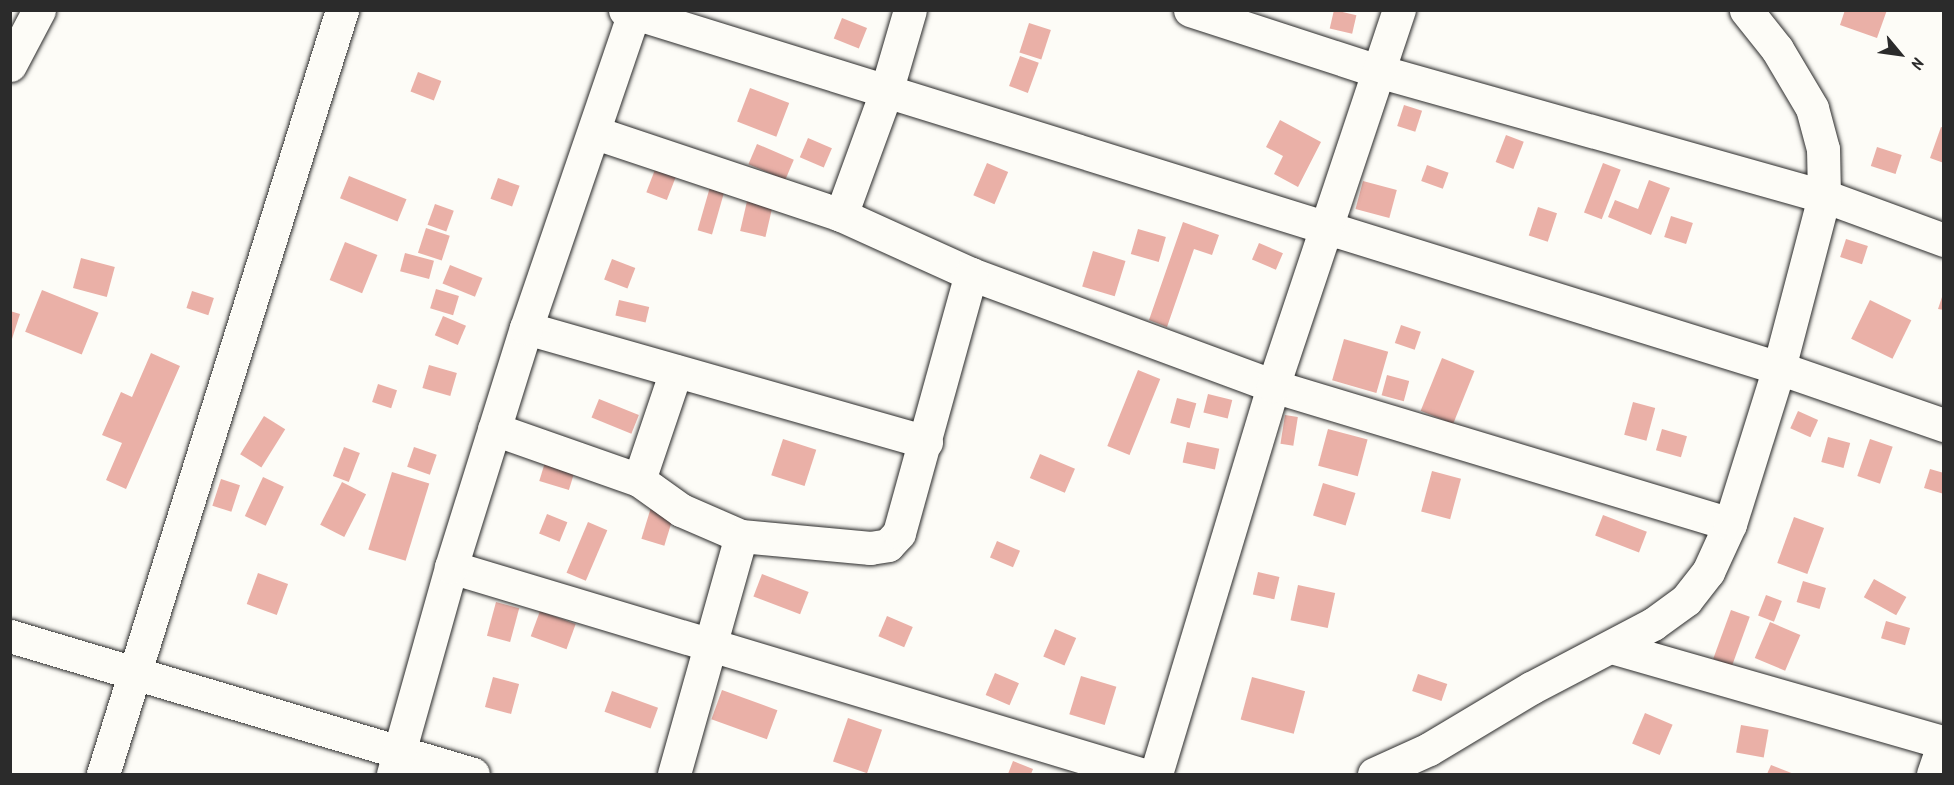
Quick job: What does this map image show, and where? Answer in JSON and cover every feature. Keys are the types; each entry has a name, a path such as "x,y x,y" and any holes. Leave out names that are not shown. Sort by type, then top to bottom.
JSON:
{"street":[{"path":"10,65 39,10"},
{"path":"103,774 342,10"},
{"path":"841,215 886,92 910,10"},
{"path":"1190,10 1378,72 1824,196 1944,240"},
{"path":"1156,774 1273,386 1399,10"},
{"path":"1374,774 1429,749 1653,624 1686,600 1708,572 1730,524 1779,368 1824,196 1823,150 1812,108 1777,49 1746,10"},
{"path":"396,763 451,567 494,429 526,328 596,134 631,11 1779,368 1944,425"},
{"path":"596,134 841,215 971,274 1273,386 1730,524"},
{"path":"494,429 639,480 681,510 741,536 870,548 888,545 899,533 971,274"},
{"path":"526,328 926,442"},
{"path":"639,480 676,371"},
{"path":"674,774 741,536"},
{"path":"451,567 1140,774"},
{"path":"10,636 135,671 396,763 473,774"},
{"path":"1611,647 1944,742 1933,774"}],"building":[{"path":"1334,10 1356,15 1352,34 1330,29"},
{"path":"1845,10 1887,10 1877,38 1840,25"},
{"path":"842,18 867,28 859,49 834,38"},
{"path":"1029,23 1051,30 1041,60 1019,52"},
{"path":"1020,56 1039,63 1028,93 1009,86"},
{"path":"418,72 441,81 434,101 410,92"},
{"path":"750,88 789,103 776,137 737,122"},
{"path":"1404,105 1422,111 1415,132 1397,126"},
{"path":"1280,120 1321,142 1298,187 1274,174 1283,156 1266,147"},
{"path":"1941,127 1944,128 1944,163 1930,158"},
{"path":"1506,135 1524,142 1513,169 1496,162"},
{"path":"808,138 832,148 824,167 800,157"},
{"path":"757,144 794,160 785,180 748,164"},
{"path":"1877,147 1902,155 1896,174 1871,166"},
{"path":"987,163 1008,172 994,204 973,195"},
{"path":"1603,163 1621,170 1602,219 1584,212"},
{"path":"1427,165 1449,173 1443,189 1421,181"},
{"path":"656,167 677,175 667,200 646,192"},
{"path":"349,176 406,199 397,221 340,198"},
{"path":"498,178 520,186 512,207 490,199"},
{"path":"1649,180 1670,188 1651,235 1608,217 1615,200 1638,209"},
{"path":"1363,181 1397,190 1389,218 1355,209"},
{"path":"710,187 724,191 712,234 698,230"},
{"path":"748,197 773,203 765,237 740,231"},
{"path":"435,204 454,211 446,232 427,225"},
{"path":"1538,207 1557,213 1548,242 1529,236"},
{"path":"1671,216 1693,223 1686,244 1664,237"},
{"path":"1183,222 1219,235 1212,255 1194,249 1167,327 1149,320"},
{"path":"426,228 450,236 442,260 418,253"},
{"path":"1138,229 1166,237 1159,262 1131,254"},
{"path":"1846,239 1868,246 1862,264 1840,257"},
{"path":"345,242 377,255 362,293 330,280"},
{"path":"1259,243 1283,253 1276,270 1252,260"},
{"path":"1093,251 1126,261 1115,296 1082,286"},
{"path":"405,253 434,261 429,279 400,271"},
{"path":"81,258 115,267 107,297 73,288"},
{"path":"612,259 635,268 627,288 604,280"},
{"path":"450,265 482,278 475,297 443,284"},
{"path":"436,289 459,296 453,315 430,308"},
{"path":"42,290 99,313 82,355 25,332"},
{"path":"192,291 214,298 208,315 186,308"},
{"path":"1944,291 1944,310 1938,309"},
{"path":"619,300 649,307 646,323 615,316"},
{"path":"1870,300 1911,320 1892,359 1851,339"},
{"path":"10,311 20,314 11,342 10,342"},
{"path":"443,316 466,326 458,345 435,335"},
{"path":"1401,325 1421,332 1415,350 1395,343"},
{"path":"1344,339 1388,352 1376,393 1332,380"},
{"path":"151,353 180,366 126,489 106,480 122,443 102,435 121,392 132,397"},
{"path":"1442,358 1474,371 1453,424 1421,411"},
{"path":"429,365 457,373 450,396 422,388"},
{"path":"1138,370 1160,379 1130,455 1107,446"},
{"path":"1387,375 1409,381 1404,401 1382,395"},
{"path":"378,384 397,390 391,408 372,402"},
{"path":"1208,394 1232,400 1228,418 1203,412"},
{"path":"1177,398 1196,403 1190,428 1170,423"},
{"path":"599,399 639,415 631,434 592,418"},
{"path":"1633,402 1655,408 1646,441 1624,435"},
{"path":"1798,411 1818,420 1810,437 1790,428"},
{"path":"1285,415 1298,417 1293,446 1280,444"},
{"path":"264,416 285,429 261,467 240,454"},
{"path":"1328,429 1368,440 1358,476 1318,466"},
{"path":"1662,429 1687,436 1681,457 1656,450"},
{"path":"1828,437 1850,443 1843,468 1821,462"},
{"path":"783,439 816,450 805,486 771,475"},
{"path":"1870,439 1893,447 1880,484 1857,476"},
{"path":"1187,442 1219,449 1215,469 1183,463"},
{"path":"344,447 360,453 349,482 333,476"},
{"path":"414,447 437,455 430,475 407,467"},
{"path":"1040,454 1075,469 1065,493 1030,478"},
{"path":"546,459 576,468 569,490 539,481"},
{"path":"1930,469 1944,473 1944,494 1924,488"},
{"path":"1432,471 1461,479 1450,519 1421,512"},
{"path":"392,472 429,483 406,561 368,549"},
{"path":"263,477 284,487 266,526 245,516"},
{"path":"221,479 240,485 231,512 212,506"},
{"path":"342,482 366,494 344,537 320,525"},
{"path":"1323,483 1356,493 1346,525 1313,516"},
{"path":"656,491 679,498 664,546 641,539"},
{"path":"547,514 567,522 560,542 539,533"},
{"path":"1603,515 1647,532 1639,552 1595,536"},
{"path":"1794,517 1824,528 1807,574 1777,563"},
{"path":"588,522 607,530 586,581 567,573"},
{"path":"997,541 1020,551 1013,567 990,558"},
{"path":"1258,572 1279,577 1274,599 1253,594"},
{"path":"258,573 288,584 277,615 247,604"},
{"path":"762,574 809,592 800,614 753,596"},
{"path":"1874,579 1906,597 1896,615 1864,597"},
{"path":"1803,581 1826,588 1820,609 1797,602"},
{"path":"1298,585 1335,593 1328,628 1291,620"},
{"path":"1766,595 1782,601 1774,622 1758,616"},
{"path":"496,602 519,608 510,642 487,636"},
{"path":"1731,610 1750,617 1732,666 1713,659"},
{"path":"540,611 576,624 566,649 531,636"},
{"path":"887,616 913,627 904,647 878,636"},
{"path":"1886,621 1910,628 1905,645 1881,638"},
{"path":"1770,622 1800,635 1785,671 1755,658"},
{"path":"1055,629 1076,638 1064,666 1043,657"},
{"path":"995,673 1019,683 1010,705 986,695"},
{"path":"1418,674 1447,684 1441,701 1412,691"},
{"path":"1081,676 1116,687 1105,725 1069,714"},
{"path":"493,677 519,684 511,714 485,707"},
{"path":"1252,677 1305,691 1294,734 1241,720"},
{"path":"722,690 777,710 767,739 711,719"},
{"path":"612,691 658,708 651,728 604,712"},
{"path":"1645,713 1673,725 1660,755 1632,743"},
{"path":"848,718 882,730 867,773 833,761"},
{"path":"1741,725 1769,730 1764,757 1736,753"},
{"path":"1013,761 1033,769 1031,774 1008,774"},
{"path":"1771,765 1794,774 1767,774"}]}
